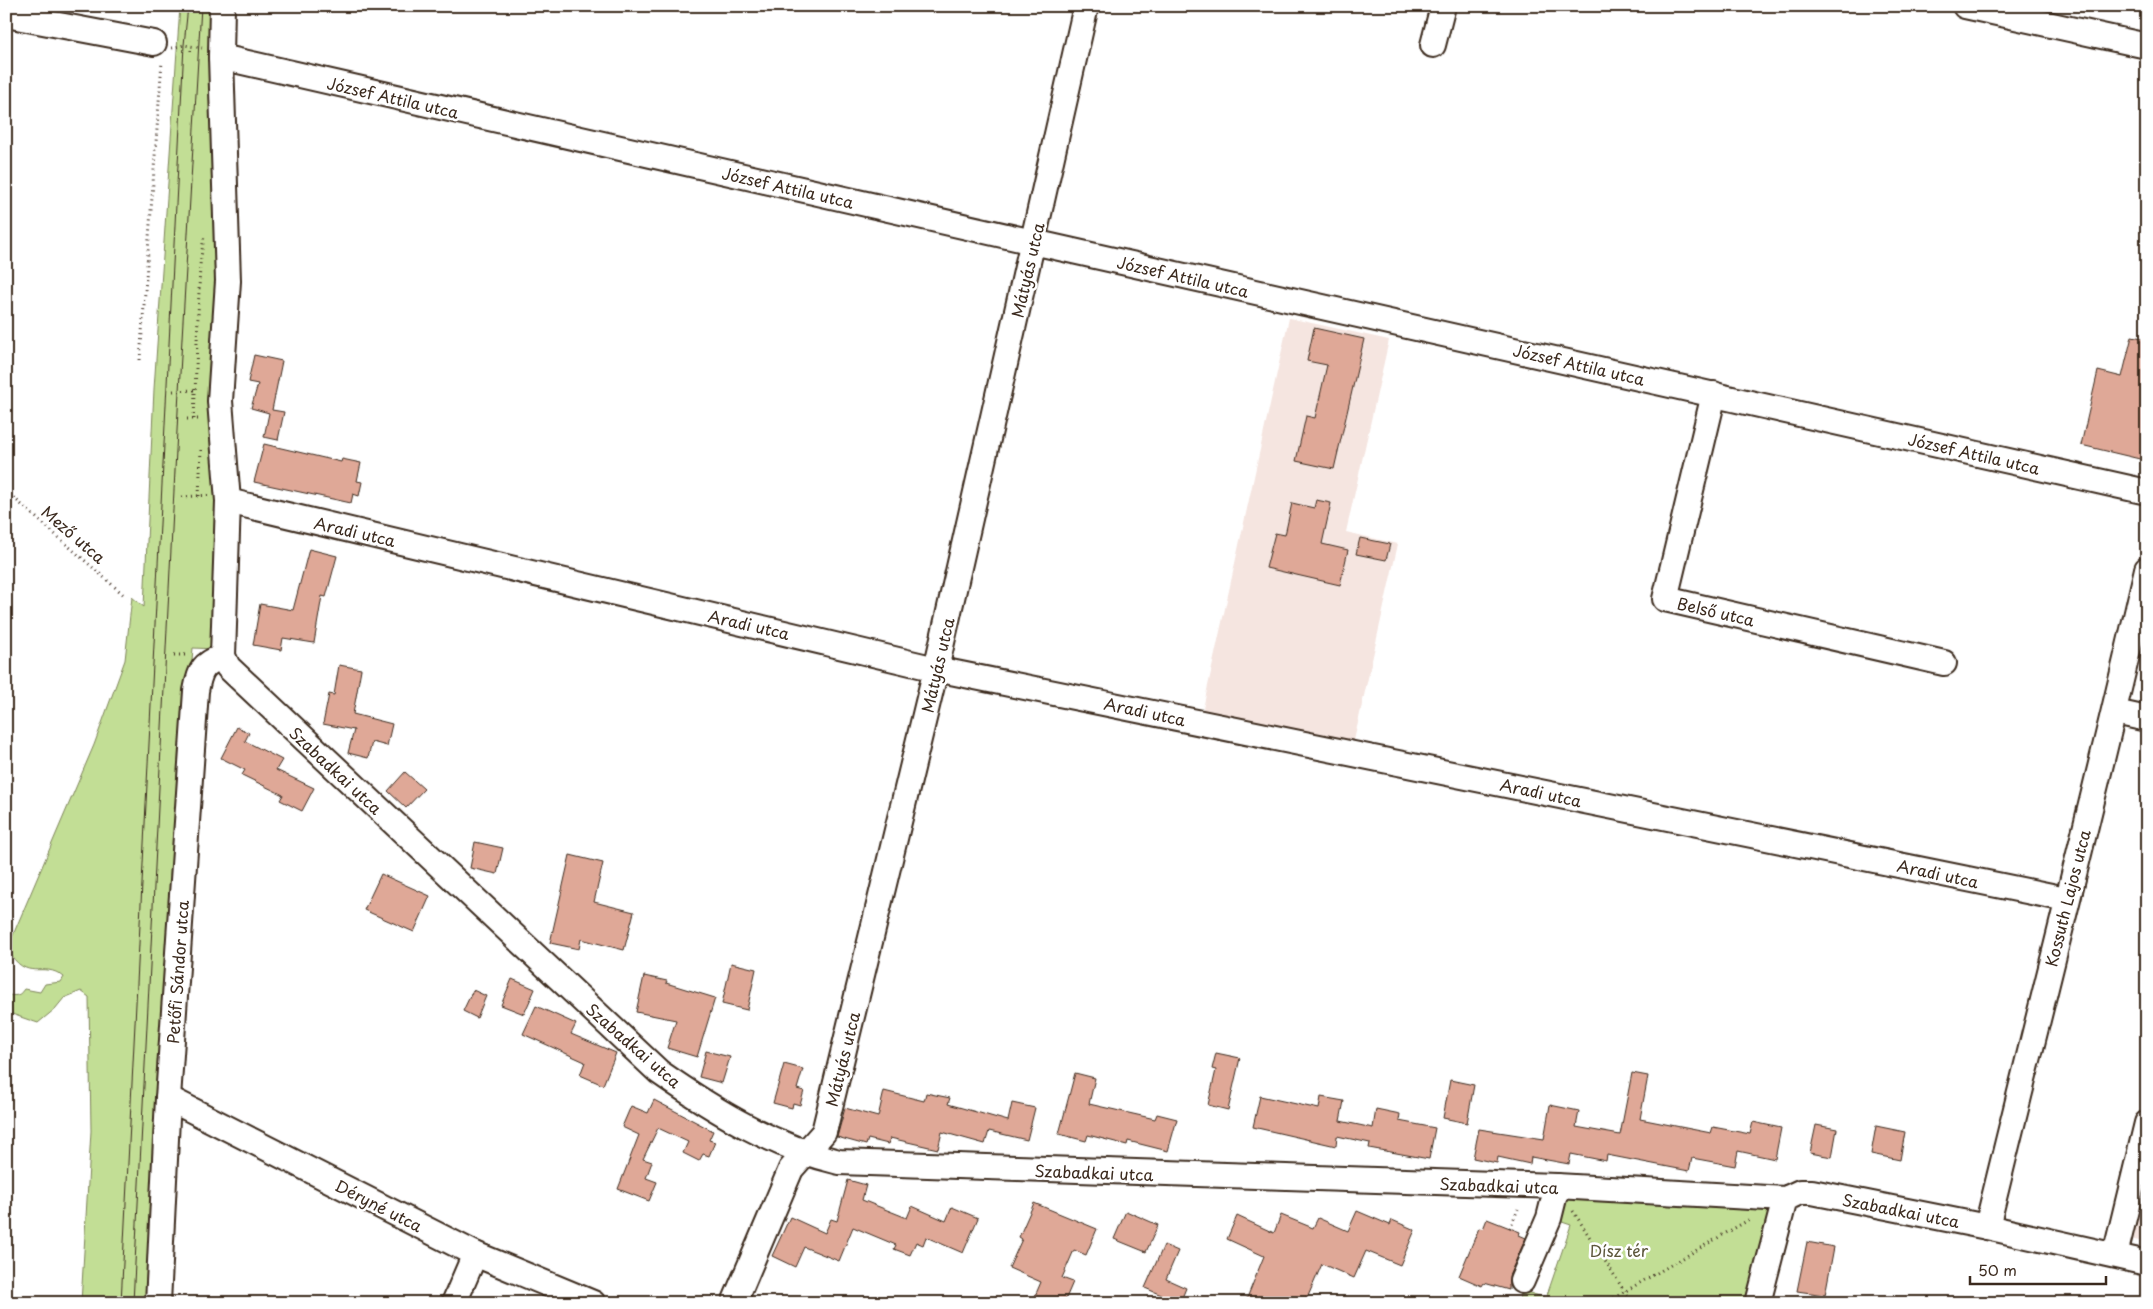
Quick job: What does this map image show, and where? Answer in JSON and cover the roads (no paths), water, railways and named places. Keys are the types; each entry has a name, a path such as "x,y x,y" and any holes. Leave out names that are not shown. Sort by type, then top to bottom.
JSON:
{"street":[{"path":"222,6 221,57 228,281 220,401 223,498 223,656"},
{"name":"Mátyás utca","path":"734,1303 791,1169 824,1132 936,669 1086,6"},
{"path":"1433,45 1443,6"},
{"path":"1965,6 2147,46"},
{"path":"6,15 159,44"},
{"name":"József Attila utca","path":"221,57 1033,242 2147,492"},
{"name":"Belső utca","path":"1714,394 1665,599 1944,663"},
{"name":"Aradi utca","path":"223,498 936,669 2066,899"},
{"name":"Kossuth Lajos utca","path":"1987,1227 2066,899 2115,712 2147,569"},
{"name":"Petőfi Sándor utca","path":"158,1303 168,1098 196,690 199,673 208,662 223,656"},
{"name":"Szabadkai utca","path":"223,656 228,667 237,677 659,1072 710,1108 803,1154 839,1162 893,1165 1557,1186 1785,1199 1800,1192 1812,1192 1987,1227 2147,1263"},
{"path":"2115,712 2147,719"},
{"name":"Déryné utca","path":"168,1098 475,1254 593,1303"},
{"path":"2115,1255 2147,1123"},
{"path":"1522,1281 1549,1218 1557,1186"},
{"path":"1758,1303 1785,1199"},
{"path":"454,1303 475,1254"}],"tram line":[{"path":"121,1303 184,45 188,6"},
{"path":"133,1303 179,391 201,6"}],"park label":[{"name":"Dísz tér","path":"1619,1250"}]}
